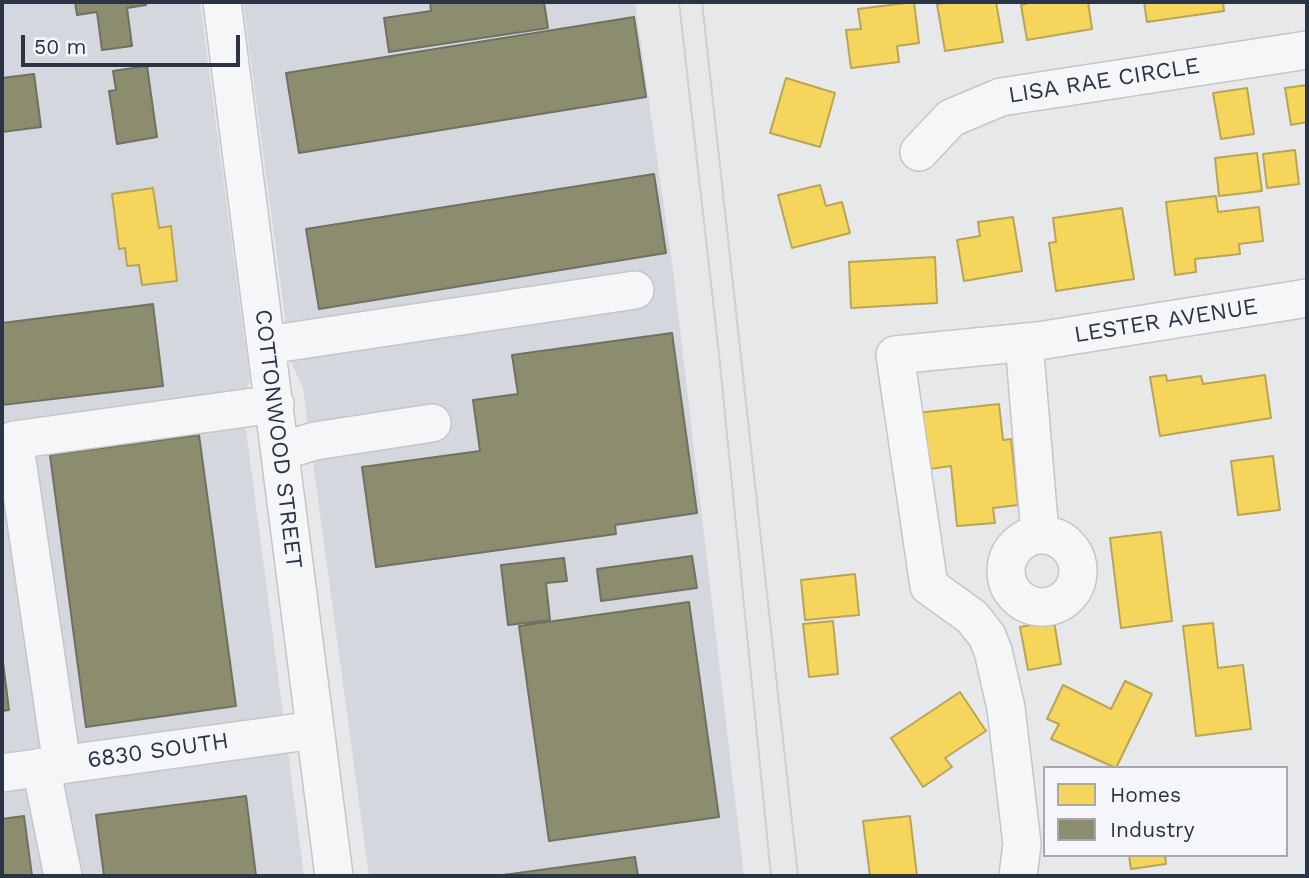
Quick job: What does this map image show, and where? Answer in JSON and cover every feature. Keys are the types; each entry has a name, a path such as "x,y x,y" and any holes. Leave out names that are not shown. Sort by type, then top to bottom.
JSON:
{"street":[{"name":"COTTONWOOD STREET","path":"222,2 334,876"},
{"name":"LISA RAE CIRCLE","path":"919,152 951,118 1001,97 1307,50"},
{"path":"267,345 635,290"},
{"name":"LESTER AVENUE","path":"960,608 929,586 895,355 1024,342 1307,298"},
{"path":"1024,342 1040,534"},
{"path":"63,876 14,440 275,404"},
{"path":"281,451 315,441 432,424"},
{"path":"1040,534 1054,536 1066,544 1075,555 1079,568 1076,582 1069,595 1058,603 1037,606 1018,597 1009,586 1006,573 1012,552 1026,538 1040,534"},
{"path":"1009,586 960,608 987,636 1006,708 1020,860"},
{"name":"6830 SOUTH","path":"2,773 314,730"}],"shaded area":[{"path":"2,2 200,2 250,381 242,398 304,876 2,876"},
{"path":"243,2 635,2 674,278 744,876 369,876 303,388 291,362"}],"building: Homes":[{"path":"914,2 919,43 897,46 899,62 851,68 846,30 861,29 858,9"},
{"path":"996,2 1003,42 945,51 937,4"},
{"path":"1032,2 1088,2 1092,29 1027,40 1021,5"},
{"path":"1144,2 1223,2 1224,11 1147,22"},
{"path":"786,78 835,93 820,147 770,133"},
{"path":"1307,85 1307,122 1291,125 1285,88"},
{"path":"1247,88 1254,134 1221,139 1213,93"},
{"path":"1295,150 1299,184 1267,188 1263,154"},
{"path":"1257,153 1262,191 1219,196 1215,158"},
{"path":"820,185 826,206 842,202 850,233 792,248 778,195"},
{"path":"153,188 159,228 171,226 177,281 142,285 139,265 127,266 125,248 119,249 112,194"},
{"path":"1216,196 1218,212 1259,207 1263,241 1239,244 1240,254 1195,259 1196,272 1175,275 1166,202"},
{"path":"1122,208 1134,279 1056,291 1049,243 1056,242 1053,218"},
{"path":"1013,217 1022,271 964,281 957,240 980,236 978,222"},
{"path":"935,257 937,303 851,308 849,262"},
{"path":"1166,375 1167,381 1201,376 1203,384 1265,375 1271,418 1160,436 1150,377"},
{"path":"999,404 1003,440 1011,439 1018,505 993,508 995,523 957,526 951,466 923,470 917,413"},
{"path":"1273,456 1280,510 1238,515 1231,461"},
{"path":"1161,532 1172,621 1121,628 1110,538"},
{"path":"855,574 859,615 805,620 801,580"},
{"path":"833,621 838,674 809,677 803,624"},
{"path":"1054,621 1061,664 1028,670 1020,627"},
{"path":"1213,623 1218,668 1243,665 1251,729 1196,736 1183,626"},
{"path":"1125,681 1152,694 1117,766 1051,739 1059,724 1047,719 1063,685 1111,709"},
{"path":"960,692 986,731 945,758 952,767 923,787 891,738"},
{"path":"910,816 917,876 870,876 863,821"},
{"path":"1129,857 1165,857 1166,864 1131,869"}],"building: Industry":[{"path":"75,2 146,2 146,5 127,8 132,46 102,50 97,12 77,15"},
{"path":"430,2 544,2 548,28 389,52 384,18 431,11"},
{"path":"634,17 646,97 299,153 286,73"},
{"path":"147,66 157,137 117,144 109,91 116,90 113,71"},
{"path":"34,74 41,127 2,132 2,78"},
{"path":"654,174 666,253 319,309 306,229"},
{"path":"153,304 163,386 2,405 2,323"},
{"path":"672,333 697,513 615,525 616,534 376,567 362,467 480,451 473,400 518,394 512,355"},
{"path":"199,435 236,706 86,727 50,455"},
{"path":"692,556 697,588 601,601 597,569"},
{"path":"564,558 567,581 546,583 550,620 508,625 501,565"},
{"path":"689,602 719,817 549,841 519,626"},
{"path":"2,654 9,710 2,711"},
{"path":"246,796 256,876 104,876 96,815"},
{"path":"24,816 32,876 2,876 2,819"},
{"path":"635,857 638,876 496,876"}],"tram line":[{"path":"679,2 719,354 771,876"},
{"path":"702,2 798,876"}]}
